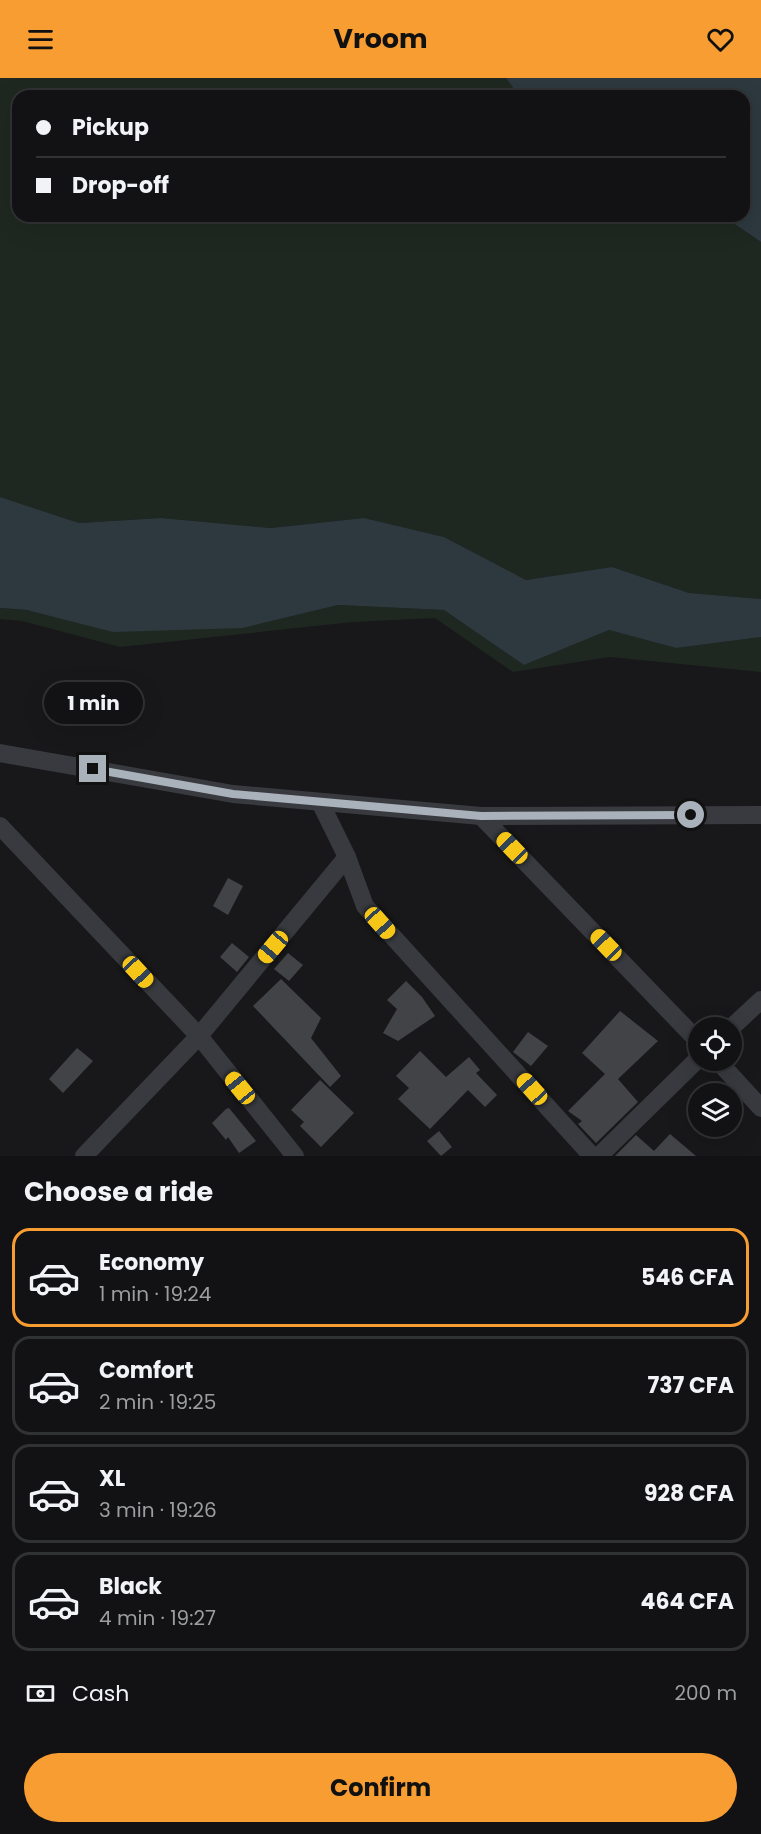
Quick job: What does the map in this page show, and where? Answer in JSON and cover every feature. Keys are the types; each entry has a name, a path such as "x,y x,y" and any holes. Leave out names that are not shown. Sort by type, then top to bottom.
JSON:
{"street":[{"path":"0,753 233,794 481,816 761,814"},
{"path":"320,802 347,857 365,906 592,1156"},
{"path":"481,816 688,1031"},
{"path":"0,826 199,1036 295,1156"},
{"path":"84,1156 199,1036 347,857"},
{"path":"742,1018 761,1000"},
{"path":"600,1156 688,1069"},
{"path":"727,1071 761,1108"}],"shaded area":[{"path":"0,78 506,78 515,90 12,90 12,222 732,222 761,242 761,599 689,593 612,567 526,580 444,537 364,518 271,528 161,518 79,523 0,497"},
{"path":"506,78 761,78 761,242 732,222 750,222 750,90 515,90"},
{"path":"0,497 79,523 161,518 271,528 364,518 444,537 526,580 612,567 689,593 761,599 761,637 676,648 609,630 524,665 444,610 338,605 243,628 113,632 27,610 0,608"},
{"path":"338,605 444,610 524,665 609,630 676,648 761,637 761,672 610,657 513,672 435,618 353,622 120,647 22,621 0,619 0,608 243,628"}],"building":[{"path":"228,878 243,886 228,915 213,906"},
{"path":"232,943 249,957 237,972 220,957"},
{"path":"288,953 303,965 289,981 274,969"},
{"path":"281,979 321,1018 311,1038 341,1076 330,1087 253,1006"},
{"path":"406,981 422,997 435,1016 398,1041 383,1033 397,1009 387,1000"},
{"path":"620,1011 658,1041 618,1079 638,1102 596,1143 578,1124 582,1121 568,1111 605,1074 582,1053"},
{"path":"528,1032 548,1046 531,1066 513,1052"},
{"path":"77,1048 93,1061 63,1093 49,1079"},
{"path":"420,1051 446,1077 469,1057 480,1070 476,1073 497,1095 485,1107 468,1090 430,1129 398,1099 409,1088 396,1076"},
{"path":"320,1080 354,1113 321,1147 300,1126 304,1122 291,1110"},
{"path":"229,1108 256,1141 239,1153 228,1137 226,1140 212,1123"},
{"path":"439,1131 452,1147 441,1156 427,1141"},
{"path":"670,1134 696,1156 615,1156 636,1135 654,1151"}],"route":[{"path":"93,769 233,794 481,816 691,815"}]}
